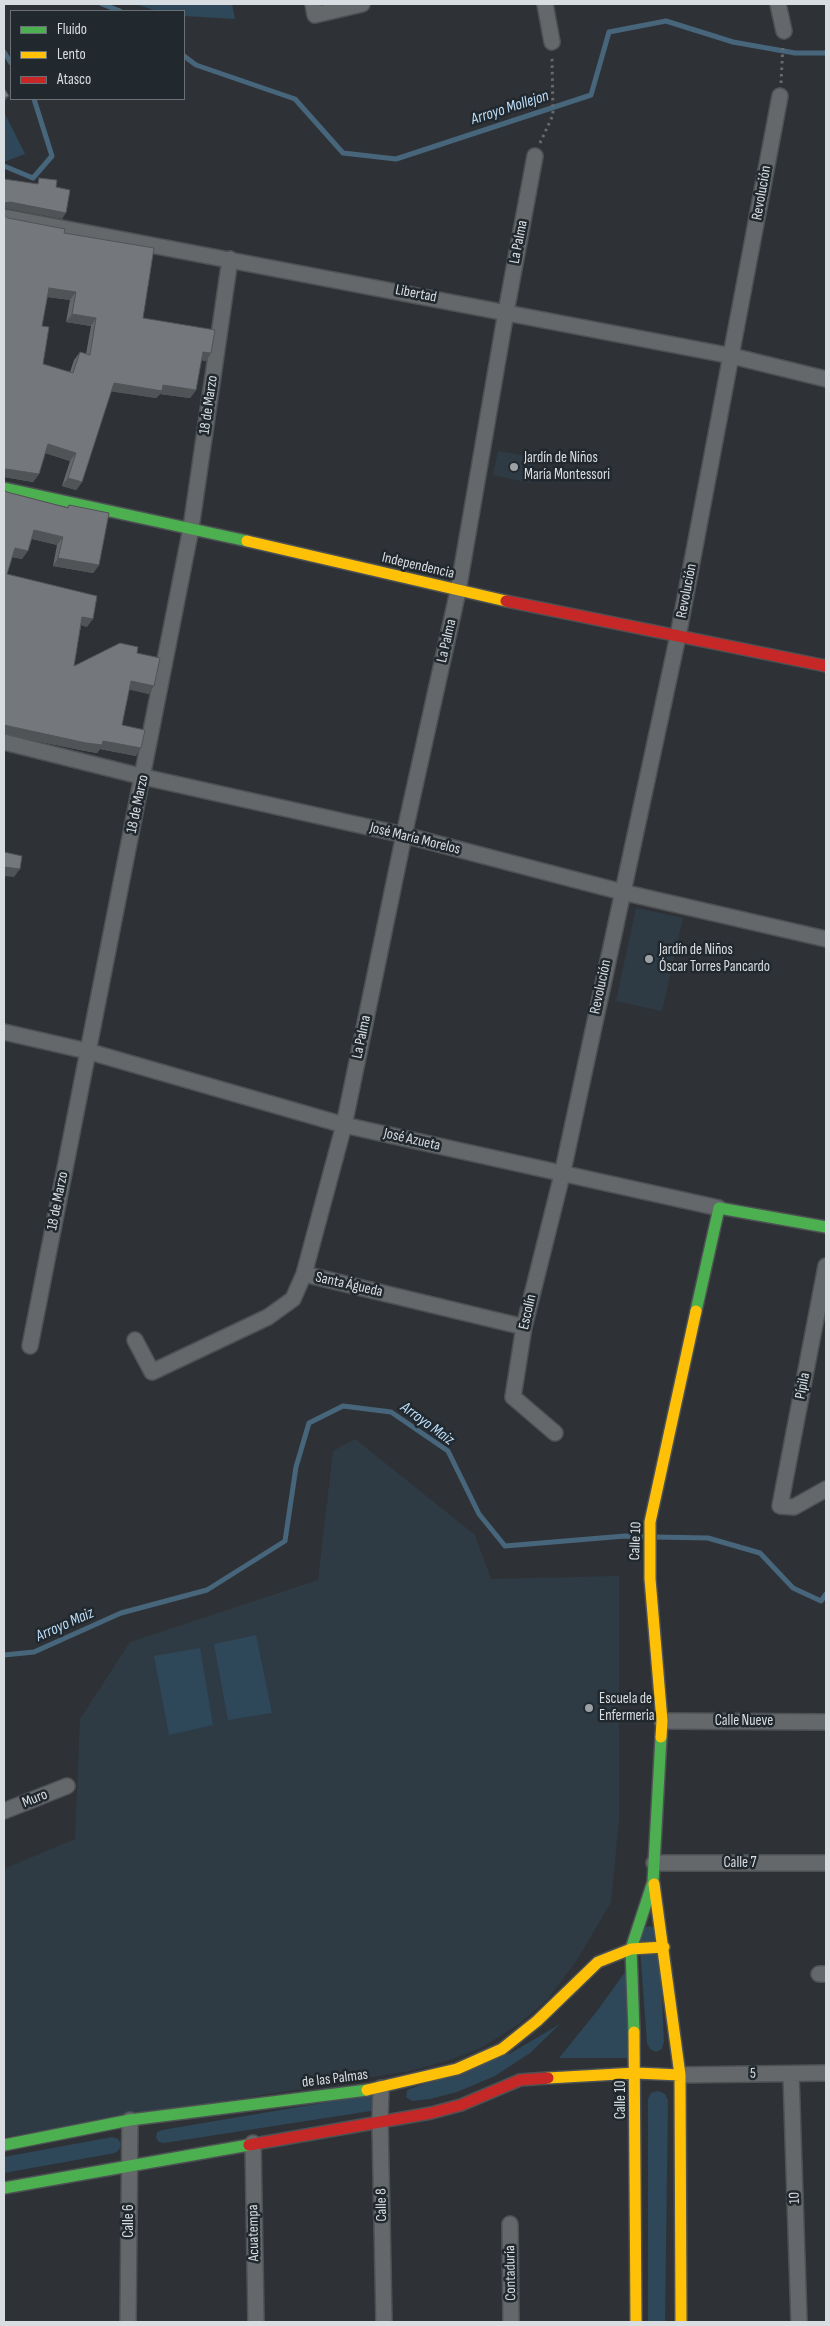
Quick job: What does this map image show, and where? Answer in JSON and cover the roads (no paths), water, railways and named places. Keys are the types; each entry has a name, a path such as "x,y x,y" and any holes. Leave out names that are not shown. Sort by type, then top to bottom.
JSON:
{"main road":[{"name":"Independencia","path":"4,488 191,528 458,591 826,666"},
{"name":"José Azueta","path":"719,1208 826,1227"},
{"name":"Calle 10","path":"636,2322 636,2073 631,1949 653,1882 662,1720 650,1579 650,1522 719,1208"},
{"name":"Calle 10","path":"653,1882 664,1947 680,2075 681,2322"},
{"name":"de las Palmas","path":"4,2145 130,2120 381,2088 457,2069 502,2049 537,2021 598,1962 631,1949 664,1947"},
{"path":"4,2188 431,2113 461,2104 520,2080 636,2073 680,2075"}],"street":[{"path":"314,9 362,4"},
{"path":"545,4 552,42"},
{"path":"778,4 784,31"},
{"name":"Revolución","path":"562,1174 678,636 780,96"},
{"name":"La Palma","path":"304,1274 344,1125 404,835 458,591 535,156"},
{"name":"Libertad","path":"4,216 732,356 826,379"},
{"name":"18 de Marzo","path":"30,1346 87,1051 144,777 191,528 230,259"},
{"name":"José María Morelos","path":"4,742 144,777 404,835 622,892 826,939"},
{"name":"José Azueta","path":"4,1032 87,1051 344,1125 719,1208"},
{"name":"Escolín","path":"556,1433 513,1397 524,1327 562,1174"},
{"name":"Pípila","path":"826,1266 780,1506 794,1506 826,1489"},
{"name":"Santa Águeda","path":"136,1340 152,1372 268,1317 293,1299 304,1274 524,1327"},
{"name":"Calle Nueve","path":"662,1720 826,1722"},
{"name":"Muro","path":"4,1811 67,1786"},
{"name":"Calle 7","path":"654,1863 826,1863"},
{"name":"5","path":"680,2075 826,2073"},
{"name":"10","path":"791,2074 799,2322"},
{"name":"Calle 8","path":"381,2088 384,2322"},
{"name":"Calle 6","path":"128,2322 130,2120"},
{"name":"Acuatempa","path":"253,2143 256,2322"},
{"name":"Contaduría","path":"510,2224 511,2322"}],"waterway":[{"name":"Arroyo Mollejon","path":"102,4 117,10"},
{"name":"Arroyo Mollejon","path":"185,57 196,65 295,99 343,153 396,159 591,95 609,32 666,21 733,42 795,53 826,53"},
{"name":"Arroyo Mollejon","path":"4,52 10,61"},
{"name":"Arroyo Mollejon","path":"4,166 33,178 52,156 34,100"},
{"name":"Arroyo Maiz","path":"4,1655 34,1652 121,1613 207,1590 285,1541 296,1467 309,1423 343,1406 391,1412 448,1451 479,1514 505,1546 625,1536 647,1537"},
{"name":"Arroyo Maiz","path":"655,1537 708,1538 760,1553 793,1588 821,1601 826,1594"}],"place":[{"name":"Jardín de Niños María Montessori","path":"514,467"},
{"name":"Jardín de Niños Óscar Torres Pancardo","path":"649,959"},
{"name":"Escuela de Enfermeria","path":"589,1708"}]}
